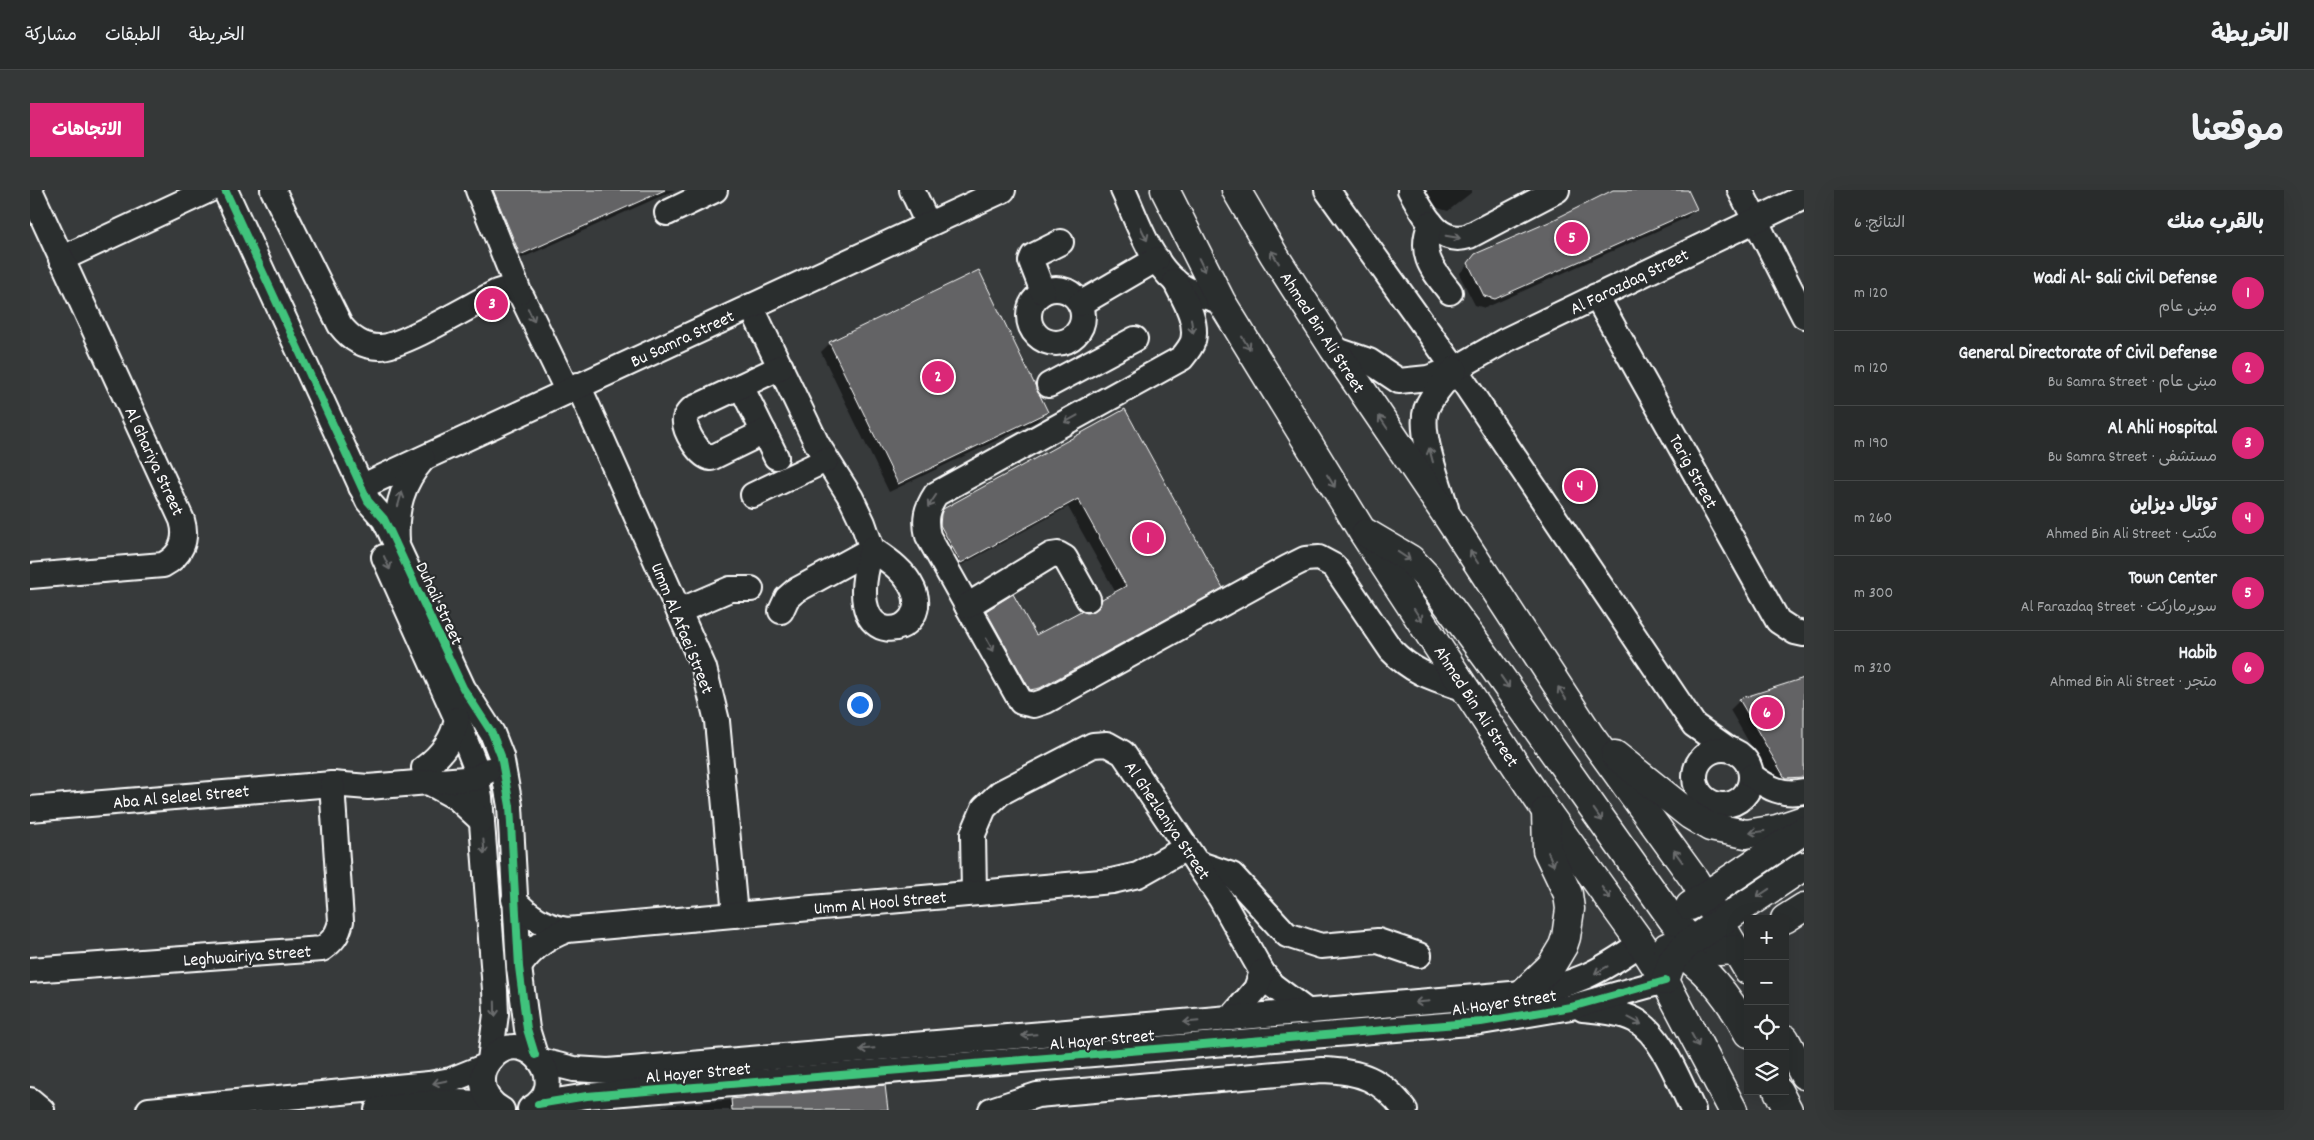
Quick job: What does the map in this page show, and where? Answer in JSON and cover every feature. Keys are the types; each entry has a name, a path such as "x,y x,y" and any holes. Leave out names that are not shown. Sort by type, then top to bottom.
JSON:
{"main road":[{"name":"Ahmed Bin Ali Street","path":"1165,190 1220,302 1362,531 1546,811 1641,943 1665,981 1727,1105"},
{"name":"Ahmed Bin Ali Street","path":"1236,190 1274,255 1334,349 1449,519 1589,734 1694,879 1720,922 1744,953"},
{"path":"1362,531 1410,559 1428,578 1488,658 1672,919 1689,954 1737,1013 1744,1026"},
{"path":"1589,734 1690,814 1710,827 1746,834 1777,830 1804,820"},
{"path":"1523,993 1550,966 1563,946 1570,909 1568,894 1547,850 1546,811"},
{"path":"1641,943 1705,896 1804,830"},
{"path":"1689,954 1720,922 1804,866"},
{"path":"1789,916 1804,907"},
{"path":"1641,943 1660,945 1689,954"},
{"path":"1665,981 1672,961 1689,954 1698,947 1708,950 1744,953"},
{"path":"1789,1047 1804,1075"},
{"path":"1780,1095 1788,1110"}],"street":[{"name":"Al Ghariya Street","path":"30,190 182,520 185,538 178,554 162,565 30,576"},
{"path":"273,190 340,325 358,342 368,346 392,346 508,292"},
{"name":"Umm Al Afaei Street","path":"478,190 508,292 572,388 704,668 716,721 735,915"},
{"path":"667,213 715,190"},
{"path":"912,190 928,224"},
{"name":"Bu Samra Street","path":"365,494 424,457 1003,190"},
{"path":"1123,190 1157,259 1175,281 1190,311 1194,329 1193,343 1182,358 936,494 927,508 925,523 928,536 1021,702 1034,705 1046,701 1287,568 1305,559 1319,558 1334,566 1391,650 1402,661 1421,675 1466,689"},
{"path":"1327,190 1455,369 1694,725 1702,759"},
{"path":"1410,190 1431,223 1440,233 1448,237 1462,238 1552,191"},
{"path":"1740,190 1804,316"},
{"path":"61,259 227,192"},
{"name":"Duhail Street","path":"227,192 365,494 384,520 463,688 492,733 482,821 495,998 495,1029 483,1086 485,1093 499,1108"},
{"name":"Al Farazdaq Street","path":"1334,349 1369,361 1399,381 1418,381 1455,369 1506,340 1755,220 1789,197"},
{"path":"1431,223 1427,233 1426,252 1433,270 1450,292"},
{"path":"1043,292 1031,261 1033,256 1061,242"},
{"path":"1080,304 1157,259"},
{"path":"1175,281 1201,296 1220,302"},
{"path":"1053,289 1064,290 1074,295 1080,304 1084,314 1082,325 1077,334 1069,341 1058,344 1048,343 1038,338 1031,330 1028,319 1029,308 1034,299 1043,292 1053,289"},
{"name":"Tarig Street","path":"1596,296 1778,621 1795,632 1804,634"},
{"path":"751,306 826,460 851,498 863,523 872,549 796,590 787,598 780,611"},
{"path":"1049,385 1136,339"},
{"path":"1069,341 1084,366"},
{"path":"764,432 711,458 701,454 686,427 686,414 692,409 781,367"},
{"name":"Al Farazdaq Street","path":"1449,519 1427,439 1425,416 1430,401 1455,369"},
{"path":"741,386 776,457"},
{"path":"397,547 396,524 399,500 409,477 424,457"},
{"path":"753,496 826,460"},
{"name":"Duhail Street","path":"365,494 368,514 376,539 457,718 489,767 514,900 519,967 527,1029 538,1058 546,1069 547,1088 534,1108"},
{"path":"967,606 1051,555 1058,554 1065,558 1088,599"},
{"path":"679,612 730,589 751,589"},
{"path":"457,718 450,742 434,761 426,775 457,798 482,821"},
{"path":"1694,725 1728,749 1744,757 1750,765 1752,776 1749,791 1737,802 1728,806 1711,803 1699,792 1695,775 1702,759 1709,753 1718,749 1728,749"},
{"name":"Al Ghezlaniya Street","path":"974,893 973,834 984,808 1000,793 1093,744 1107,744 1124,753 1221,899 1262,972 1272,984 1308,1012"},
{"name":"Aba Al Seleel Street","path":"30,809 332,784 368,787 426,775 489,767"},
{"path":"1752,776 1765,786 1780,792 1795,793 1804,791"},
{"name":"Leghwairiya Street","path":"30,970 322,949 335,938 341,922 332,784"},
{"path":"1191,855 1232,875 1288,935 1320,946 1378,941 1418,955"},
{"name":"Umm Al Hool Street","path":"514,900 522,909 537,920 554,928 567,930 1125,879 1191,855"},
{"name":"Umm Al Hool Street","path":"519,967 534,948 544,940 567,930"},
{"name":"Al Hayer Street","path":"488,1063 502,1051 516,1048 538,1058 574,1069 608,1070 1523,993 1548,990 1591,976 1641,943"},
{"path":"1231,1018 1256,989 1262,972"},
{"name":"Al Hayer Street","path":"534,1108 587,1096 1436,1027 1517,1017 1571,1007 1665,981"},
{"path":"1571,1007 1617,1014 1636,1020 1647,1029 1662,1049 1693,1110"},
{"path":"149,1110 429,1084 451,1080 488,1063"},
{"path":"991,1110 1037,1095 1322,1070 1348,1070 1371,1078 1390,1092 1405,1110"},
{"path":"30,1100 42,1110"},
{"path":"377,1110 400,1106 465,1102 499,1108"}],"building":[{"path":"493,190 665,190 520,255"},
{"path":"1613,190 1688,190 1697,209 1495,299 1484,296 1468,263 1475,254 1549,222"},
{"path":"979,270 1048,412 898,484 829,342"},
{"path":"1125,409 1223,588 1040,688 1030,690 986,611 1013,594 1036,635 1081,611 1087,613 1094,611 1100,606 1102,599 1126,586 1078,499 961,563 940,525 941,514 943,509"},
{"path":"1804,678 1804,777 1785,778 1739,699"},
{"path":"885,1085 888,1110 732,1110 731,1099"}],"cycle path":[{"path":"225,190 368,501 384,519 463,688 492,733 501,756 510,806 519,967 527,1029 535,1055"},
{"path":"538,1104 587,1096 1481,1022 1571,1007 1665,981"}],"place":[{"name":"Town Center","path":"1572,238"},
{"name":"Al Ahli Hospital","path":"492,304"},
{"name":"General Directorate of Civil Defense","path":"938,377"},
{"name":"توتال ديزاين","path":"1580,486"},
{"name":"Wadi Al- Sali Civil Defense","path":"1148,538"},
{"name":"Habib","path":"1767,713"}]}
